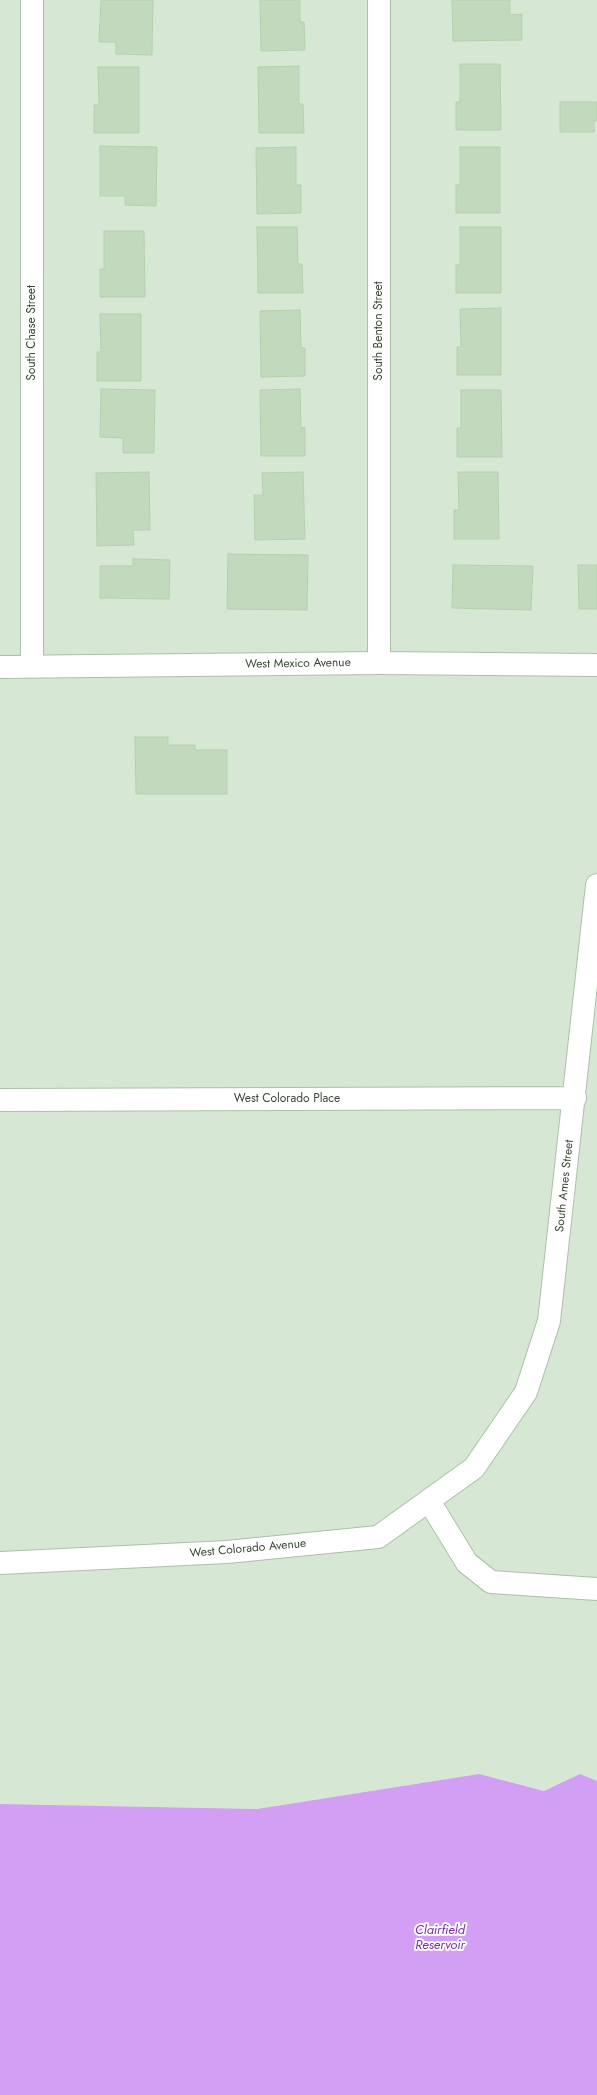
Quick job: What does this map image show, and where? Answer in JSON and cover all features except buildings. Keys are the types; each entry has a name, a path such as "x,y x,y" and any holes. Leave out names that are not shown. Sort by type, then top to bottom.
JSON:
{"street":[{"name":"South Chase Street","path":"32,0 32,666"},
{"name":"South Benton Street","path":"379,0 379,663"},
{"name":"West Mexico Avenue","path":"0,667 379,663 597,665"},
{"name":"South Ames Street","path":"474,1468 526,1392 549,1321 575,1098 597,885"},
{"name":"West Colorado Place","path":"0,1100 575,1098"},
{"name":"West Colorado Avenue","path":"0,1563 227,1552 378,1537 474,1468"},
{"path":"429,1501 467,1563 491,1582 597,1589"}],"shaded area":[{"path":"0,0 597,0 597,1781 580,1774 544,1791 479,1774 257,1809 0,1804"}],"water":[{"name":"Clairfield Reservoir","path":"479,1774 544,1791 580,1774 597,1781 597,2095 0,2095 0,1804 257,1809"}]}
